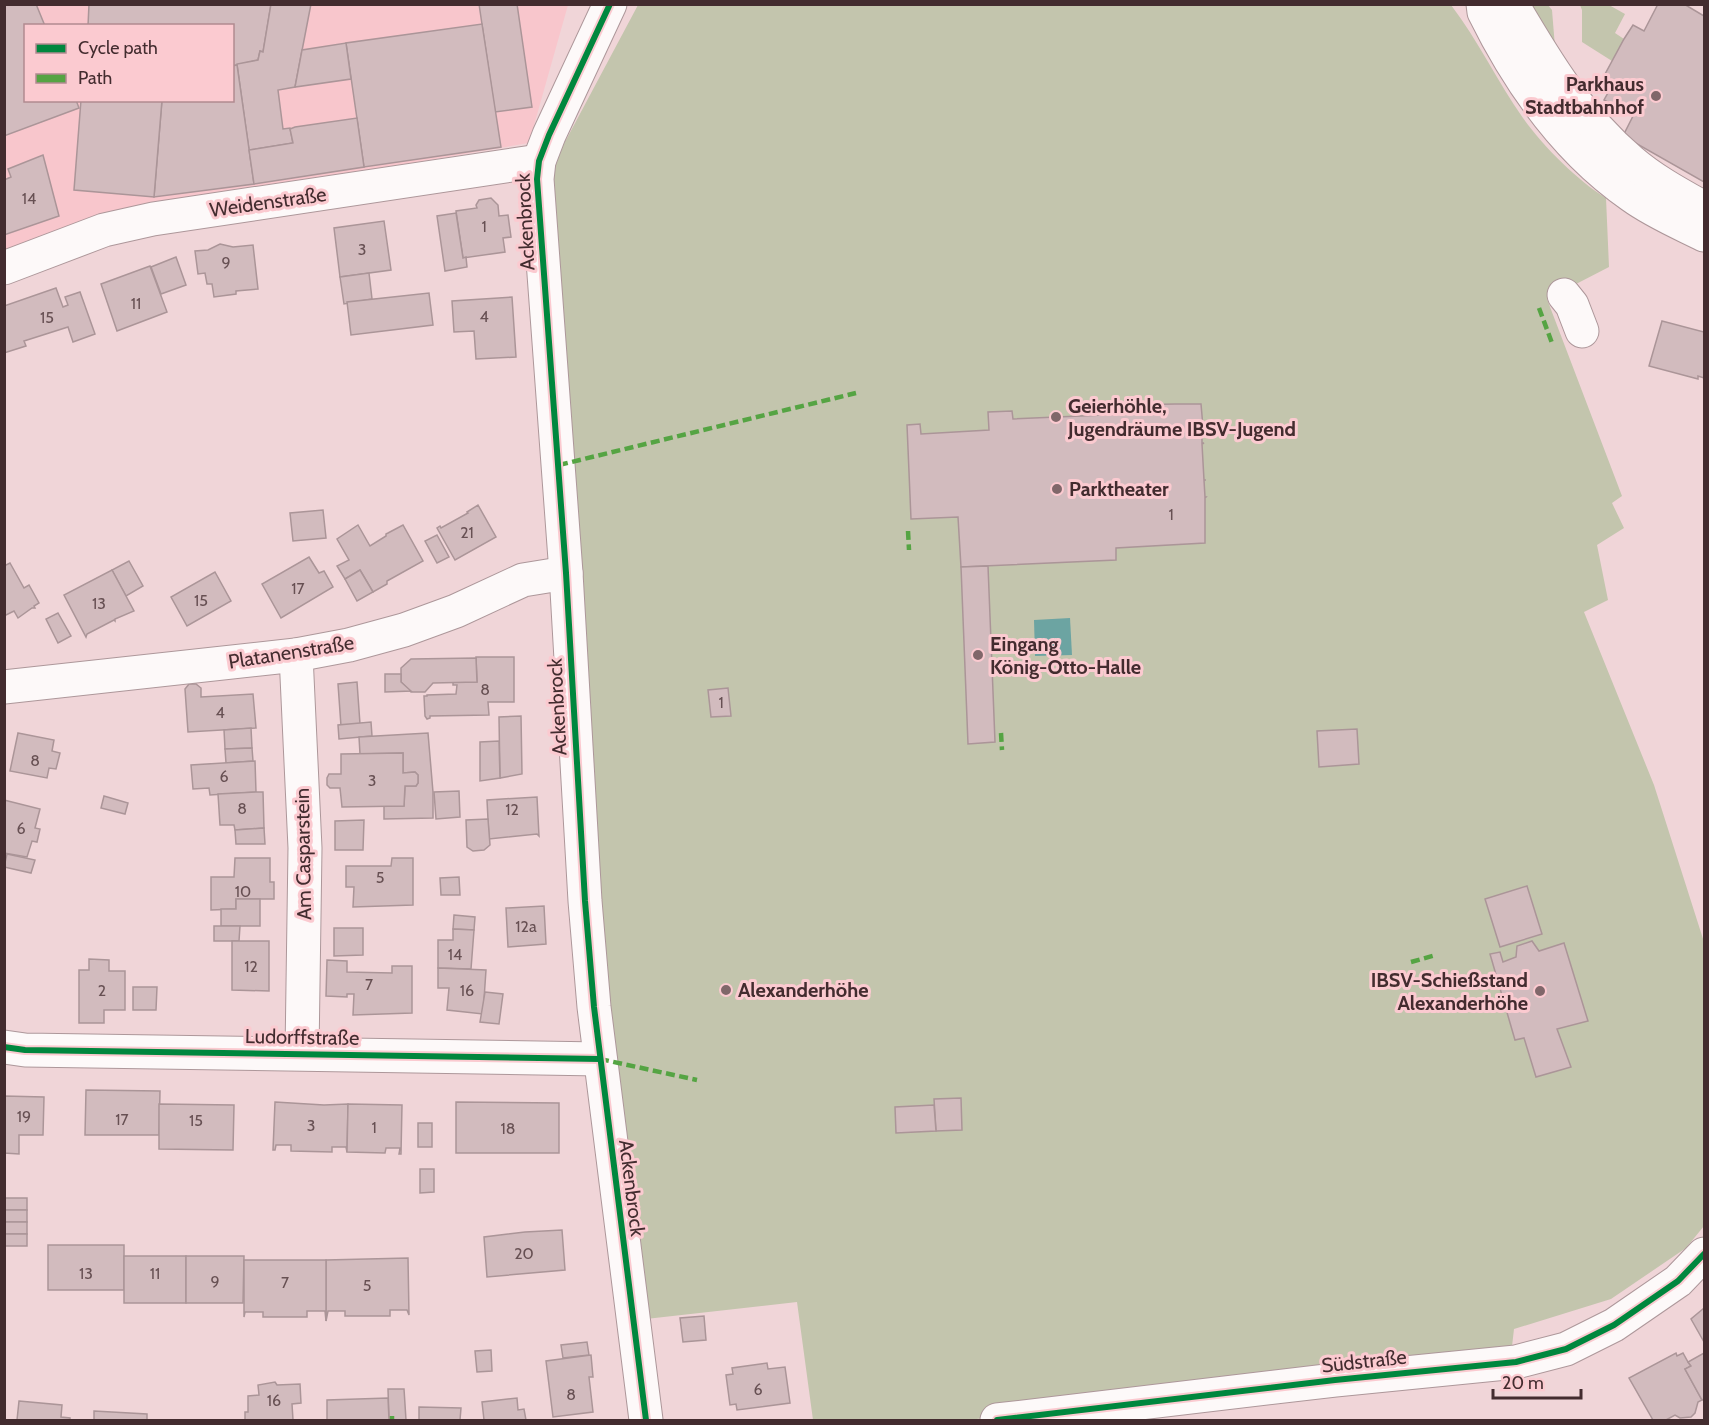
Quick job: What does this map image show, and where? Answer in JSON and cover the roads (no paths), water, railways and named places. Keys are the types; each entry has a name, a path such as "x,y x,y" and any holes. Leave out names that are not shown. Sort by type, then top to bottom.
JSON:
{"street":[{"name":"Ackenbrock","path":"610,4 539,161 537,179 567,573 585,901 600,1059 646,1420"},
{"path":"1483,4 1484,12 1511,61 1550,118 1578,150 1604,176 1634,198 1704,235"},
{"path":"1512,4 1571,99 1600,133 1631,162 1653,178 1704,208"},
{"name":"Weidenstraße","path":"4,268 104,230 153,219 539,161"},
{"path":"1564,296 1572,305 1582,332"},
{"name":"Platanenstraße","path":"4,687 296,655 350,645 404,630 456,611 523,580 567,573"},
{"name":"Am Casparstein","path":"296,655 305,848 302,1053"},
{"name":"Ludorffstraße","path":"4,1047 25,1050 600,1059"},
{"name":"Südstraße","path":"997,1420 1335,1380 1516,1362 1566,1349 1614,1325 1678,1281 1704,1254"}],"water":[{"path":"1070,618 1072,655 1035,656 1034,620"}],"place":[{"name":"Parkhaus Stadtbahnhof","path":"1656,96"},
{"name":"Geierhöhle, Jugendräume IBSV-Jugend","path":"1056,417"},
{"name":"Parktheater","path":"1057,489"},
{"name":"Eingang König-Otto-Halle","path":"978,655"},
{"name":"Alexanderhöhe","path":"726,990"},
{"name":"IBSV-Schießstand Alexanderhöhe","path":"1540,991"}]}
